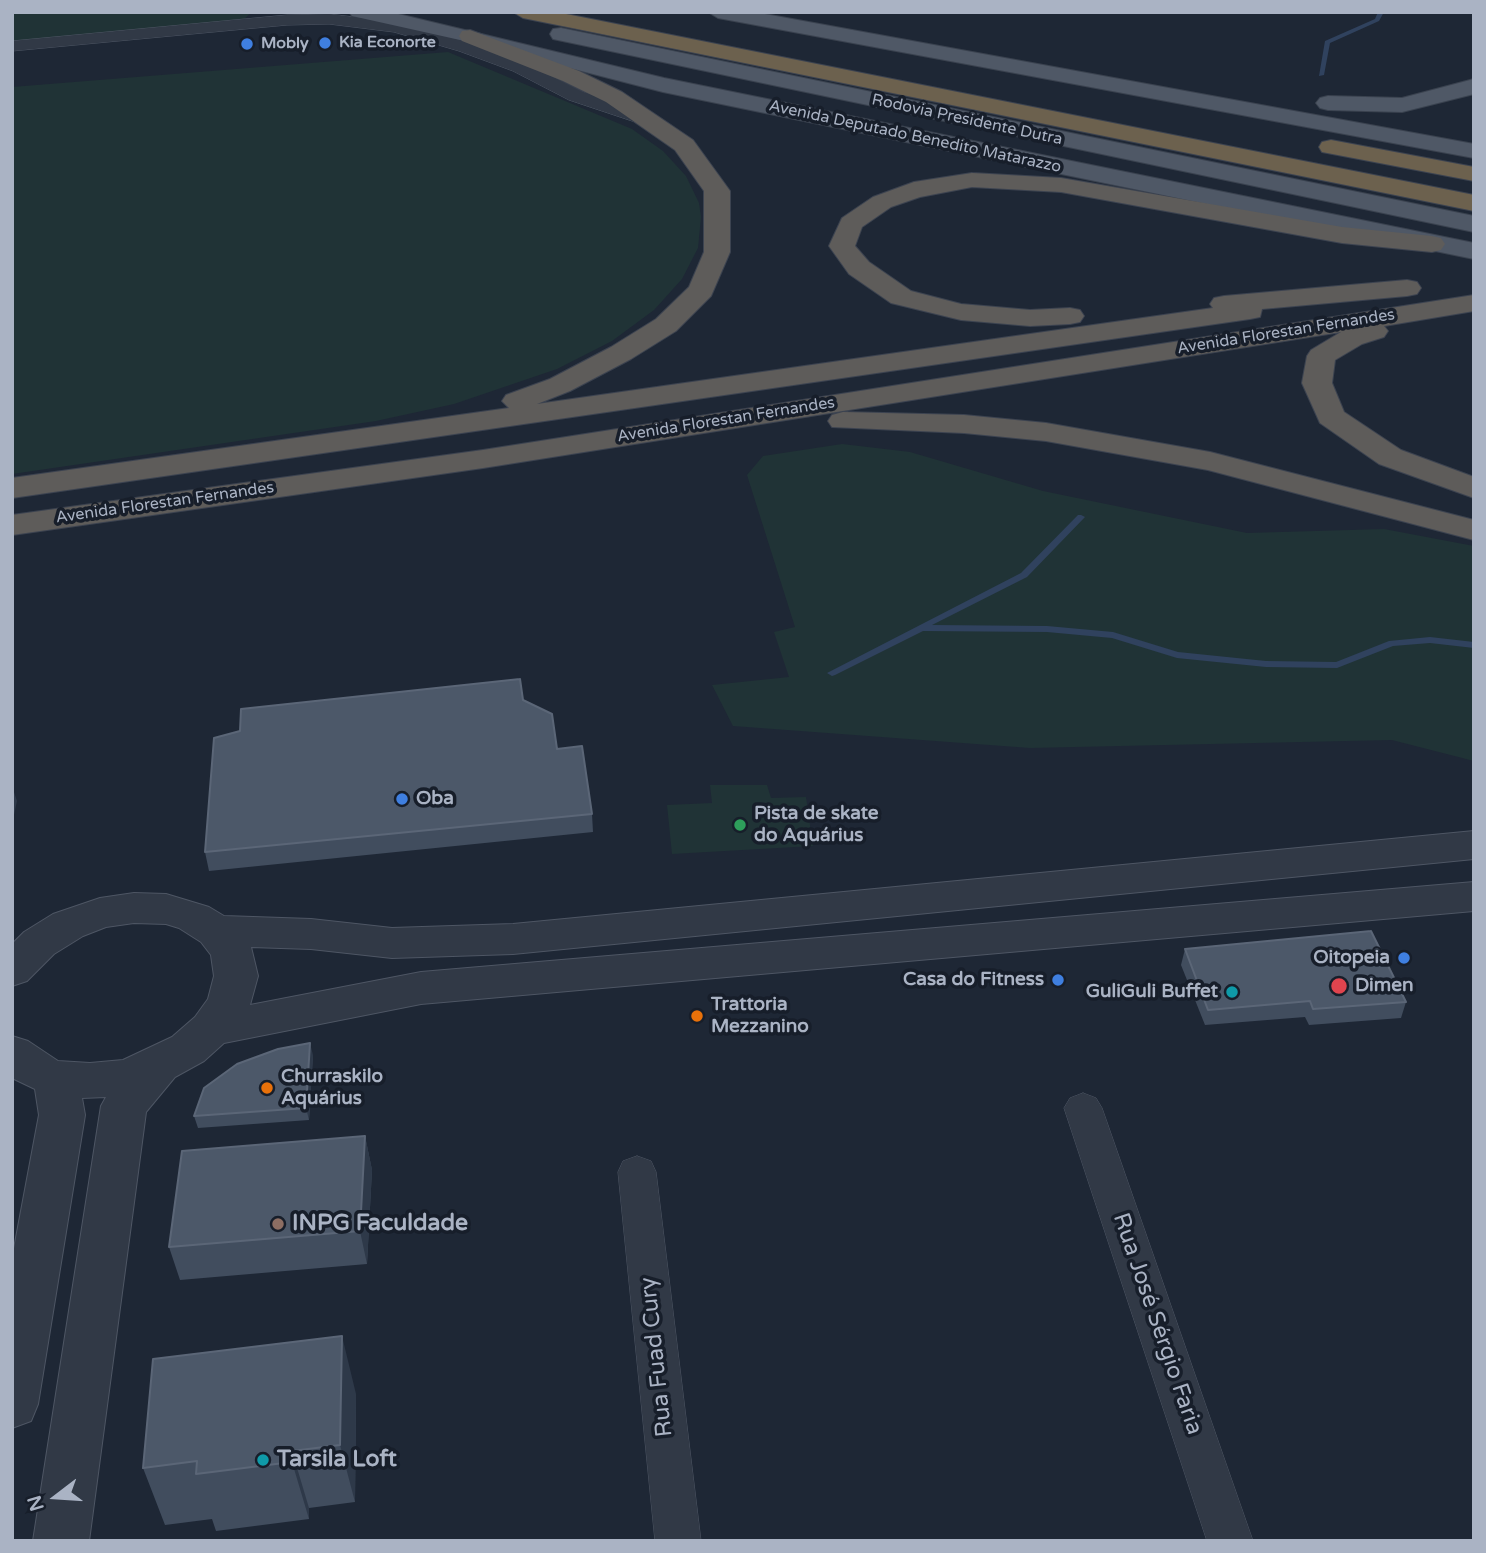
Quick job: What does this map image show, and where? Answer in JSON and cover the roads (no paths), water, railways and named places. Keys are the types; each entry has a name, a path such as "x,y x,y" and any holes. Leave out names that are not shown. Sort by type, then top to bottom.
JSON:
{"highway":[{"name":"Rodovia Presidente Dutra","path":"523,12 1474,204"},
{"name":"Rodovia Presidente Dutra","path":"614,12 1474,174"},
{"path":"417,431 485,412 561,385 666,325 701,290 718,252 717,191 684,145 614,97 465,24"},
{"path":"1005,128 1474,204"},
{"path":"1433,244 1328,233 1062,185 972,180 914,190 883,202 850,223 842,246 859,268 901,297 961,312 1030,318 1407,288 1474,278"},
{"name":"Avenida Florestan Fernandes","path":"12,488 1407,288"},
{"path":"1474,303 1439,308 1352,338 1321,356 1317,383 1331,417 1391,457 1474,488"},
{"name":"Avenida Florestan Fernandes","path":"12,525 483,458 1439,308"},
{"path":"483,458 665,440 778,424 871,419 964,424 1046,432 1210,461 1474,530"}],"main road":[{"name":"Avenida Deputado Benedito Matarazzo","path":"359,12 465,24 663,85 1474,251"},
{"path":"718,12 1474,150"},
{"path":"822,12 1474,133"},
{"name":"Rodovia Presidente Dutra","path":"465,24 1005,128 1474,224"},
{"path":"1297,100 1366,106 1402,105 1447,96 1474,86"}],"street":[{"path":"243,24 265,12"},
{"path":"12,46 243,24 329,19 396,27 465,47 519,67 587,100 650,121"},
{"path":"216,931 311,934 392,943 513,939 1474,845"},
{"path":"211,1029 421,988 1474,896"},
{"path":"21,954 68,925 100,913 134,908 176,912 194,917 216,931 232,951 236,976 229,1003 211,1029 188,1049 159,1065 124,1077 90,1081 24,1062"},
{"path":"12,1404 62,1115 24,1062"},
{"path":"61,1541 124,1107 159,1065"},
{"name":"Rua José Sérgio Faria","path":"1083,1108 1230,1541"},
{"name":"Rua Fuad Cury","path":"637,1172 678,1541"}],"waterway":[{"path":"1321,75 1327,42 1377,20 1381,12"},
{"path":"922,627 1024,575 1081,517"},
{"path":"832,673 921,628 1047,629 1113,635 1177,655 1266,664 1337,665 1392,643 1430,640 1474,645"}],"place":[{"name":"Kia Econorte","path":"325,43"},
{"name":"Mobly","path":"247,44"},
{"name":"Oba","path":"402,799"},
{"name":"Pista de skate do Aquárius","path":"740,825"},
{"name":"Oitopeia","path":"1404,958"},
{"name":"Casa do Fitness","path":"1058,980"},
{"name":"Dimen","path":"1339,986"},
{"name":"GuliGuli Buffet","path":"1232,992"},
{"name":"Trattoria Mezzanino","path":"697,1016"},
{"name":"Churraskilo Aquárius","path":"267,1088"},
{"name":"INPG Faculdade","path":"278,1224"},
{"name":"Tarsila Loft","path":"263,1460"}]}
